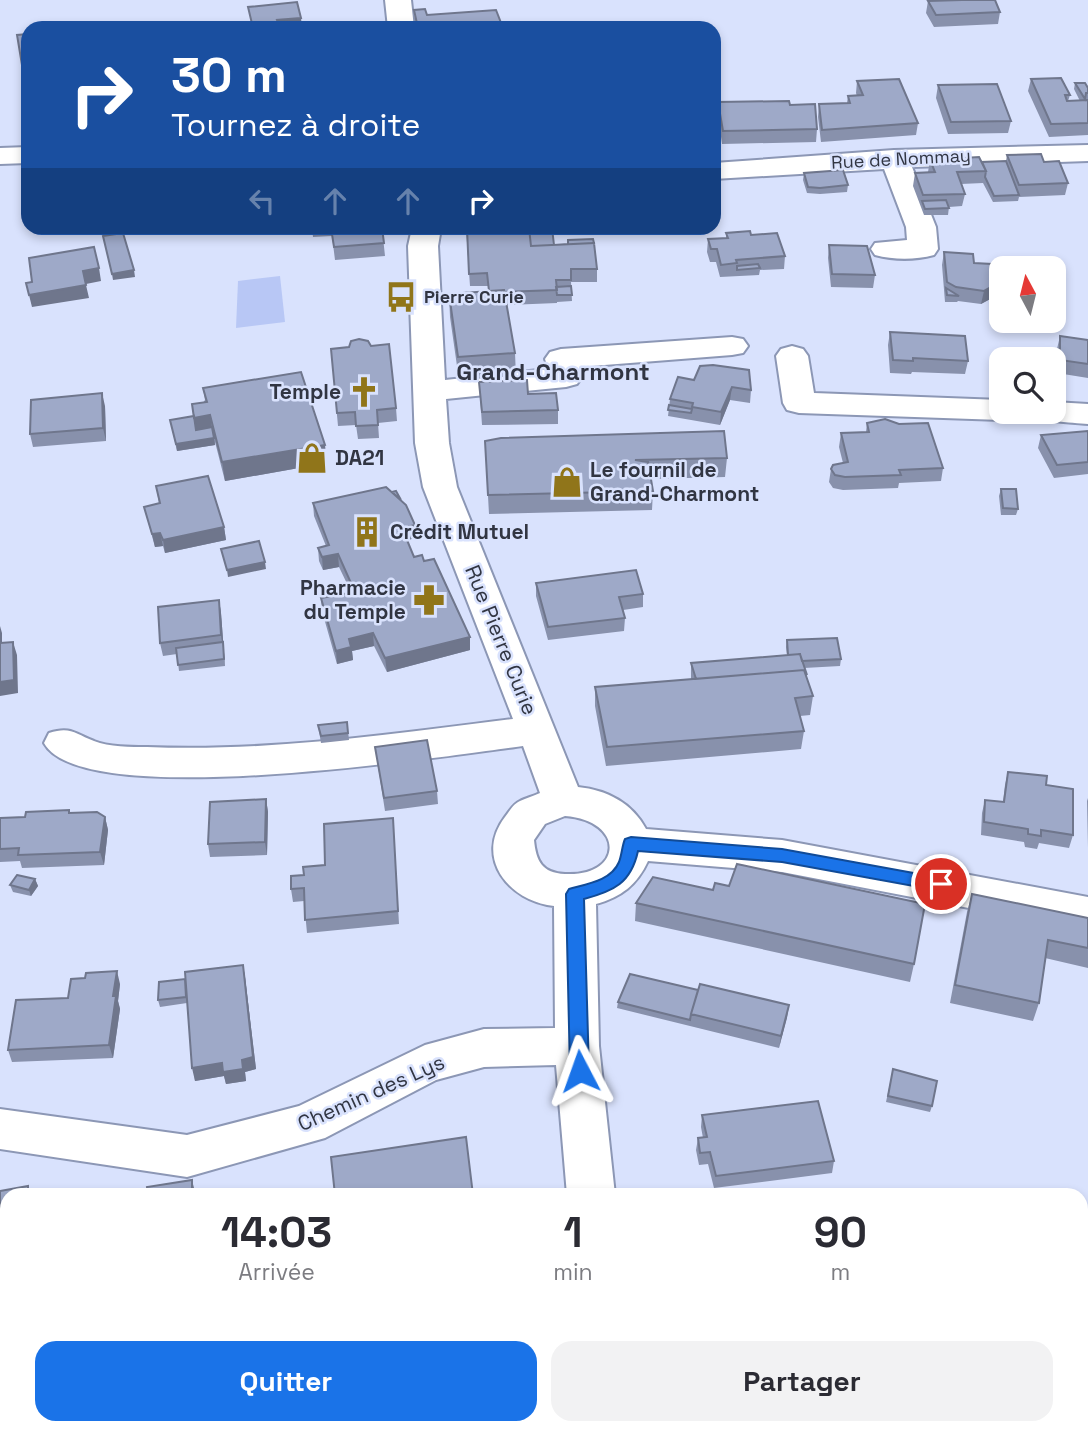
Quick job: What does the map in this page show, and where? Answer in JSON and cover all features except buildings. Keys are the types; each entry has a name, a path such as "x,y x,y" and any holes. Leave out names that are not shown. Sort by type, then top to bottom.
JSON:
{"street":[{"path":"398,0 400,21"},
{"name":"Rue de Nommay","path":"721,170 894,158 1088,153"},
{"path":"886,249 923,249 921,228 894,158"},
{"name":"Rue Pierre Curie","path":"425,235 423,246 432,443 440,487 563,801"},
{"path":"431,391 566,377 561,359 732,346"},
{"path":"792,356 799,403 989,410"},
{"path":"1066,413 1088,414"},
{"path":"63,743 89,756 146,762 254,761 397,748 537,730"},
{"path":"563,801 594,805 620,820 631,844 626,867 605,887 575,894 539,887 516,864 513,837 531,813 563,801"},
{"path":"631,844 782,856 1088,914"},
{"path":"575,894 577,1046 590,1188"},
{"name":"Chemin des Lys","path":"0,1129 187,1156 309,1124 425,1063 484,1048 577,1046"}],"shaded area":[{"path":"280,276 285,322 236,328 238,281"}],"place":[{"name":"Pierre Curie","path":"401,297"},
{"name":"Temple","path":"364,392"},
{"name":"DA21","path":"312,458"},
{"name":"Le fournil de Grand-Charmont","path":"567,482"},
{"name":"Crédit Mutuel","path":"367,532"},
{"name":"Pharmacie du Temple","path":"429,600"}],"district":[{"name":"Grand-Charmont","path":"553,372"}],"route":[{"path":"580,1071 577,1046 575,894 605,887 626,867 631,844 782,856 941,884"}]}
